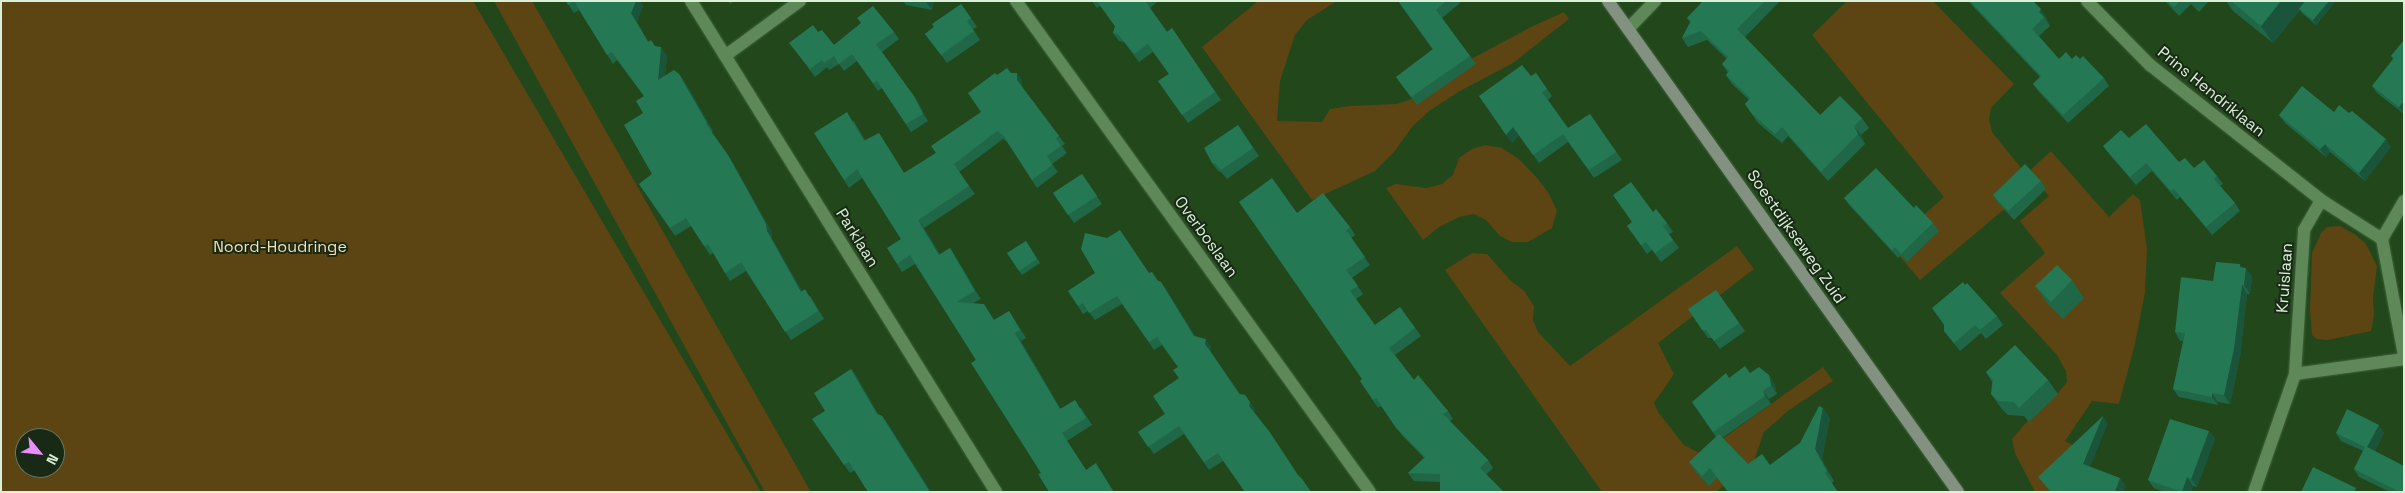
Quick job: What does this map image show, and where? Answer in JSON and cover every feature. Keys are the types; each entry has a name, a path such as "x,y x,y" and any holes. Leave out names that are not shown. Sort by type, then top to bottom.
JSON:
{"main road":[{"name":"Soestdijkseweg Zuid","path":"1608,1 1958,492"}],"street":[{"name":"Parklaan","path":"691,1 996,492"},
{"path":"725,56 800,1"},
{"name":"Overboslaan","path":"1016,1 1370,492"},
{"path":"1628,29 1655,1"},
{"name":"Prins Hendriklaan","path":"2087,1 2150,65 2321,200"},
{"path":"2321,200 2382,238"},
{"name":"Kruislaan","path":"2254,492 2295,374 2304,230 2321,200"},
{"path":"2404,201 2382,238 2404,355"},
{"path":"2295,374 2404,359"}],"green space":[{"name":"Noord-Houdringe","path":"1,1 473,1 761,492 1,492"},
{"path":"494,1 532,1 811,492 765,492"},
{"path":"1258,1 1337,1 1307,20 1295,35 1280,81 1277,121 1322,122 1330,109 1349,106 1397,104 1414,98 1426,83 1533,26 1564,12 1569,19 1513,63 1460,91 1429,111 1412,127 1394,152 1375,171 1312,200 1202,47"},
{"path":"1847,1 1933,1 2014,84 1991,108 1989,119 1992,132 2026,174 2051,151 2109,217 2133,194 2140,200 2147,249 2145,292 2135,344 2119,404 2092,401 2065,441 2087,453 2085,492 2035,492 2015,453 2012,439 2038,409 2057,394 2067,382 2066,371 2057,355 2000,293 2045,253 2020,221 2049,196 2038,184 2008,206 1920,280 1890,245 1944,197 1812,35"},
{"path":"1485,145 1502,148 1520,160 1538,179 1549,194 1557,211 1552,228 1528,242 1512,242 1500,236 1486,220 1474,214 1459,217 1439,227 1423,240 1386,188 1396,184 1426,188 1442,184 1453,175 1459,158 1472,149"},
{"path":"2340,226 2356,235 2366,244 2377,266 2373,298 2374,316 2371,331 2328,340 2317,339 2312,335 2310,311 2312,253 2321,233 2327,227"},
{"path":"1737,246 1754,269 1658,343 1674,374 1654,403 1658,412 1684,445 1701,454 1823,367 1833,381 1789,410 1764,432 1753,463 1716,492 1602,492 1445,270 1472,253 1487,254 1510,280 1524,291 1534,306 1533,320 1538,332 1570,366"}],"building":[{"path":"566,1 574,1 568,5"},
{"path":"574,1 636,1 631,13 648,42 651,40 655,46 661,47 658,80 674,70 679,74 706,124 728,155 801,292 805,289 818,311 785,332 741,262 725,273 708,244 704,246 686,218 670,228 639,184 652,174 624,125 643,113 636,101 644,96 612,52 607,55"},
{"path":"1097,1 1145,1 1167,32 1172,28 1215,92 1182,115 1158,81 1169,74 1148,44 1134,54 1118,34 1113,33 1115,26"},
{"path":"1398,1 1446,1 1436,10 1470,56 1411,97 1396,77 1433,49"},
{"path":"1703,1 1765,1 1737,29 1820,115 1840,96 1862,118 1854,126 1858,134 1821,172 1782,127 1775,134 1752,114 1745,104 1750,98 1726,75 1729,71 1722,64 1728,57 1701,31 1682,38 1691,21 1687,18"},
{"path":"1970,1 2033,1 2041,9 2039,12 2044,17 2032,29 2059,59 2066,52 2072,59 2076,55 2080,59 2083,56 2104,78 2063,115 2033,84 2041,76"},
{"path":"2167,1 2180,1 2174,7"},
{"path":"2231,1 2281,1 2261,26"},
{"path":"2305,1 2329,1 2313,20 2299,9"},
{"path":"961,4 971,18 967,21 974,31 941,55 925,34 934,27 932,24"},
{"path":"873,6 894,32 876,44 914,96 923,114 906,124 877,81 873,83 852,54 839,64 834,56 824,63 822,60 810,69 789,43 813,25 818,32 822,30 834,45 861,23 857,18"},
{"path":"2404,40 2404,101 2399,107 2372,86 2394,58 2391,56"},
{"path":"1522,65 1531,76 1536,73 1547,89 1542,92 1568,128 1590,114 1616,152 1589,170 1563,134 1533,155 1513,127 1506,135 1479,96"},
{"path":"1007,68 1011,73 1017,73 1017,80 1059,136 1056,138 1061,146 1047,156 1052,165 1032,180 1003,135 997,131 954,164 969,186 918,220 939,255 950,248 975,291 956,302 984,304 994,320 1009,311 1020,330 1015,333 1060,409 1075,400 1086,418 1062,433 1086,470 1096,463 1113,492 1049,492 1038,474 1041,473 971,363 976,360 910,255 897,264 887,248 901,239 857,169 844,180 814,133 847,112 864,141 879,133 904,173 936,153 931,146 981,112 968,93 995,73 997,75"},
{"path":"2302,86 2334,112 2339,105 2349,113 2352,111 2386,139 2359,173 2325,144 2320,149 2279,115"},
{"path":"2146,124 2179,162 2185,158 2194,168 2204,160 2217,176 2214,179 2235,203 2206,227 2174,189 2171,191 2146,163 2130,177 2103,146 2121,130 2129,138"},
{"path":"1238,125 1253,148 1221,170 1216,164 1212,163 1204,148"},
{"path":"2025,164 2041,181 2008,211 1993,195"},
{"path":"1876,168 1914,208 1916,205 1933,223 1901,254 1895,247 1892,250 1844,198"},
{"path":"1082,174 1097,196 1068,215 1053,193"},
{"path":"1272,178 1297,213 1323,193 1350,227 1346,230 1365,257 1346,270 1358,286 1350,291 1375,325 1400,307 1415,328 1389,348 1414,380 1418,375 1448,411 1443,414 1488,460 1480,468 1504,492 1440,492 1440,474 1408,473 1425,457 1396,428 1376,398 1373,400 1360,381 1362,379 1239,202"},
{"path":"1631,182 1653,212 1656,209 1667,223 1663,226 1673,240 1655,253 1646,242 1641,245 1627,226 1632,222 1613,195"},
{"path":"1120,230 1149,273 1152,272 1158,281 1161,282 1194,336 1206,339 1205,344 1239,394 1245,395 1250,402 1249,406 1269,431 1311,492 1245,492 1218,453 1204,462 1179,426 1148,447 1138,432 1165,414 1153,396 1179,378 1173,370 1178,367 1157,337 1149,342 1117,296 1089,313 1083,303 1078,306 1068,291 1095,273 1081,249 1085,233 1107,238"},
{"path":"1026,241 1037,259 1019,271 1007,253"},
{"path":"2216,262 2240,264 2240,267 2246,268 2234,349 2224,395 2212,393 2212,397 2173,389 2185,333 2175,332 2181,277 2213,281"},
{"path":"2057,265 2072,280 2051,302 2035,286"},
{"path":"1963,282 1965,285 1967,283 1997,316 1980,330 1975,325 1954,343 1944,331 1944,324 1932,308"},
{"path":"1716,290 1739,323 1714,341 1706,330 1702,330 1688,309"},
{"path":"2015,345 2048,380 2019,408 2014,402 1998,401 1991,394 1993,380 1986,372"},
{"path":"1745,366 1750,373 1759,367 1769,375 1771,385 1763,391 1765,396 1713,432 1692,402 1726,373 1729,378"},
{"path":"851,369 877,414 882,416 930,492 868,492 849,462 844,465 812,419 825,411 814,393"},
{"path":"1819,406 1823,408 1815,449 1827,471 1825,473 1838,492 1728,492 1710,468 1702,476 1689,462 1719,434 1748,464 1762,454 1770,465 1800,443"},
{"path":"2347,409 2379,425 2367,447 2404,466 2404,492 2400,492 2354,469 2365,447 2336,433"},
{"path":"2103,416 2083,464 2120,478 2115,492 2051,492 2038,477"},
{"path":"2170,419 2209,431 2191,479 2187,477 2182,492 2148,480"},
{"path":"2313,467 2356,488 2354,492 2301,492"}]}
